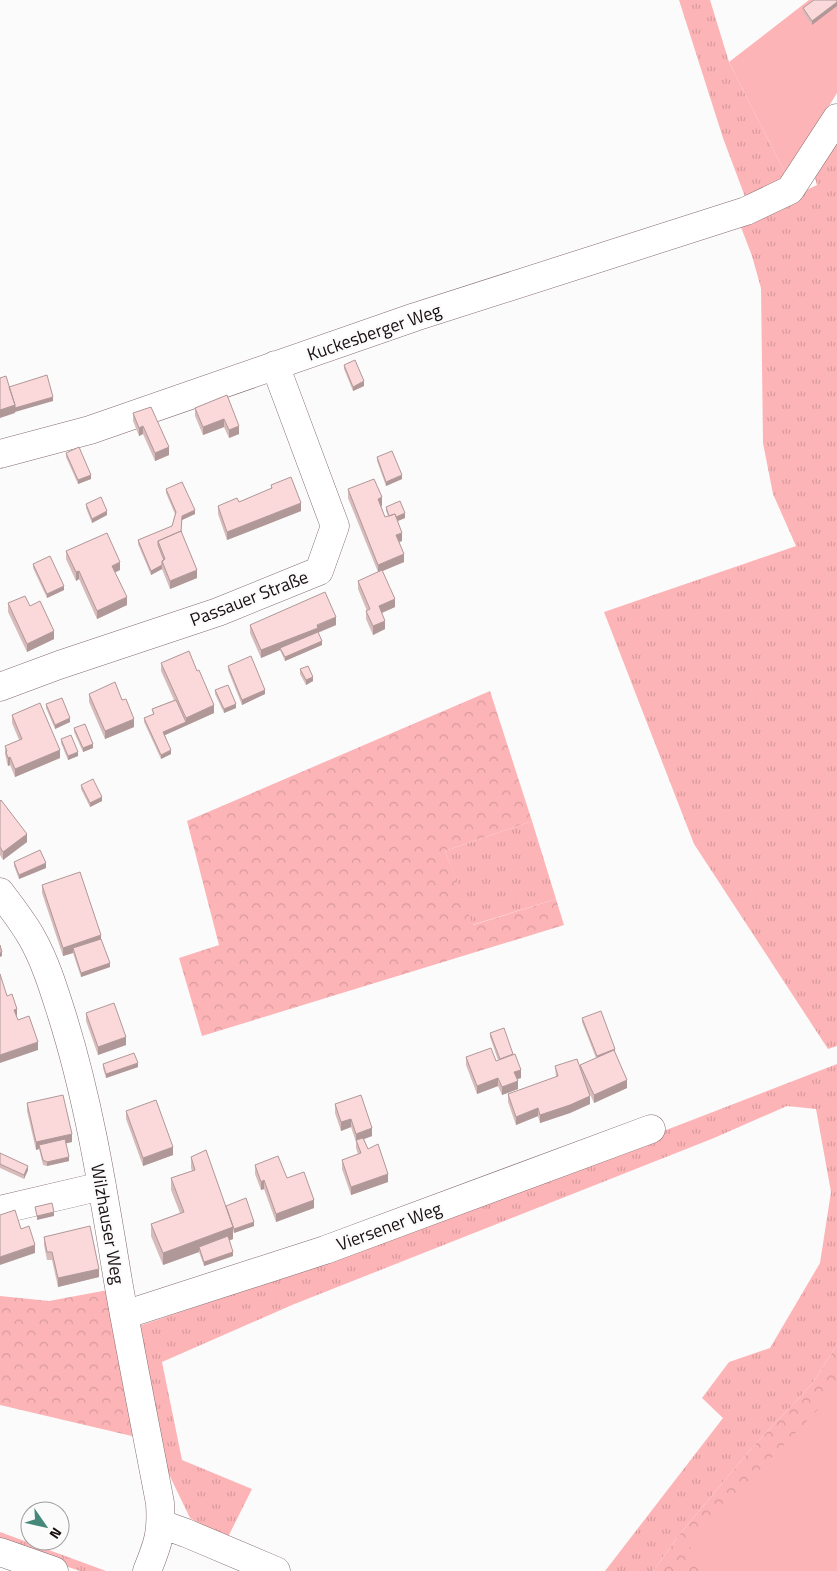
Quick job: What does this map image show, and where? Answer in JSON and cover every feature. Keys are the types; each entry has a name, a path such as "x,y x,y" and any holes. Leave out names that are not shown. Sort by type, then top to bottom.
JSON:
{"street":[{"name":"Kuckesberger Weg","path":"0,454 90,430 414,317 749,209 790,190 837,118"},
{"name":"Passauer Straße","path":"0,687 59,665 218,612 319,572 335,526 275,365"},
{"name":"Wilzhauser Weg","path":"1,897 17,914 33,939 51,982 72,1046 84,1093 160,1503 161,1524 158,1542 147,1571"},
{"name":"Viersener Weg","path":"124,1315 325,1250 651,1130"},
{"path":"0,1210 102,1186"},
{"path":"161,1524 276,1571"},
{"path":"0,1552 54,1571"}],"green space":[{"path":"679,0 710,0 729,62 786,175 747,202 723,138"},
{"path":"809,0 837,0 837,93 786,175 729,62"},
{"path":"837,134 837,1046 828,1049 694,844 604,612 796,546 773,494 763,443 761,288 752,256 739,222 817,185 813,171"},
{"path":"490,691 532,821 445,851 473,925 556,899 564,925 202,1036 179,958 219,945 187,821"},
{"path":"532,821 556,899 472,925 445,851"},
{"path":"837,1064 837,1345 812,1384 750,1450 679,1535 653,1571 605,1571 723,1418 702,1398 729,1362 770,1348 820,1263 831,1192 816,1109 787,1106 714,1138 292,1305 162,1362 182,1460 252,1489 226,1541 190,1518 164,1464 133,1328 290,1275"},
{"path":"108,1290 136,1437 0,1405 0,1296 49,1301"},
{"path":"837,1345 837,1571 653,1571 679,1535 750,1450 812,1384"},
{"path":"837,1387 837,1571 712,1571 687,1544 827,1400"},
{"path":"0,1532 20,1539 20,1551 0,1544"},
{"path":"21,1551 52,1551 106,1571 80,1571"}],"building":[{"path":"814,0 837,0 837,2 812,21 803,8"},
{"path":"355,360 364,381 353,387 344,365"},
{"path":"47,375 53,397 15,408 9,387"},
{"path":"6,376 15,405 0,410 0,378"},
{"path":"227,395 239,426 229,430 224,419 203,427 195,408"},
{"path":"151,407 169,447 155,453 143,426 139,428 133,413"},
{"path":"79,447 91,475 78,480 66,453"},
{"path":"392,451 402,475 386,482 377,457"},
{"path":"291,477 301,503 227,532 218,506 237,498 239,502 272,488 271,485"},
{"path":"374,479 382,497 378,499 385,517 395,514 402,533 396,535 404,554 378,565 348,489"},
{"path":"182,482 195,510 182,516 181,532 158,541 164,560 162,565 151,571 138,540 172,526 176,512 166,489"},
{"path":"101,497 107,511 92,519 86,504"},
{"path":"400,501 405,513 396,517 395,514 389,516 386,507"},
{"path":"181,531 197,570 170,581 162,561 165,559 158,541"},
{"path":"107,533 120,562 112,566 127,597 97,611 79,571 76,572 66,551"},
{"path":"50,556 64,586 47,594 33,564"},
{"path":"382,570 395,599 379,606 385,621 373,626 366,611 370,609 358,581"},
{"path":"325,592 336,617 317,625 318,628 261,650 250,625"},
{"path":"25,596 30,606 40,601 54,631 27,644 8,603"},
{"path":"318,632 322,641 285,657 280,648"},
{"path":"189,651 214,705 186,718 161,663"},
{"path":"251,656 265,690 242,700 228,666"},
{"path":"308,666 313,677 306,680 300,669"},
{"path":"115,682 122,700 126,699 134,719 105,731 89,694"},
{"path":"228,685 236,704 224,709 215,690"},
{"path":"62,698 70,718 55,725 46,704"},
{"path":"176,700 186,722 163,732 171,750 161,755 144,718 154,714 152,709"},
{"path":"40,703 60,750 15,769 10,757 8,758 5,746 22,739 12,715"},
{"path":"85,724 93,744 83,748 74,728"},
{"path":"71,735 78,752 68,756 61,739"},
{"path":"93,779 102,797 90,803 81,785"},
{"path":"1,800 27,834 3,852 0,847"},
{"path":"40,850 46,863 19,875 14,862"},
{"path":"80,872 101,935 63,948 42,885"},
{"path":"101,939 110,963 81,973 73,948"},
{"path":"0,974 7,996 12,994 17,1009 14,1010 18,1020 29,1016 38,1042 0,1055"},
{"path":"114,1003 126,1037 98,1047 86,1013"},
{"path":"601,1011 615,1049 597,1056 582,1018"},
{"path":"504,1028 513,1054 500,1059 490,1033"},
{"path":"491,1048 496,1061 515,1054 521,1070 514,1072 518,1081 502,1087 498,1078 477,1086 466,1057"},
{"path":"614,1050 627,1080 594,1095 580,1065"},
{"path":"134,1053 138,1063 106,1074 103,1064"},
{"path":"577,1059 590,1096 540,1115 538,1108 516,1117 508,1094 558,1076 555,1066"},
{"path":"63,1095 72,1134 36,1142 27,1103"},
{"path":"361,1095 372,1128 356,1134 351,1119 341,1122 335,1104"},
{"path":"156,1100 173,1147 143,1158 126,1111"},
{"path":"363,1138 368,1149 378,1144 388,1174 351,1187 342,1160 361,1153 356,1140"},
{"path":"65,1139 69,1157 47,1162 43,1160 39,1145"},
{"path":"206,1150 233,1227 163,1253 151,1224 184,1212 171,1178 195,1170 191,1157"},
{"path":"0,1153 28,1166 24,1175 0,1164"},
{"path":"278,1156 287,1178 304,1172 314,1200 276,1214 264,1180 261,1182 255,1165"},
{"path":"246,1198 254,1222 234,1229 226,1206"},
{"path":"52,1203 54,1212 37,1216 35,1207"},
{"path":"15,1210 21,1229 29,1226 35,1245 0,1257 0,1215"},
{"path":"90,1226 99,1269 58,1278 52,1252 47,1252 44,1237"},
{"path":"228,1236 233,1252 204,1262 199,1247"}]}
